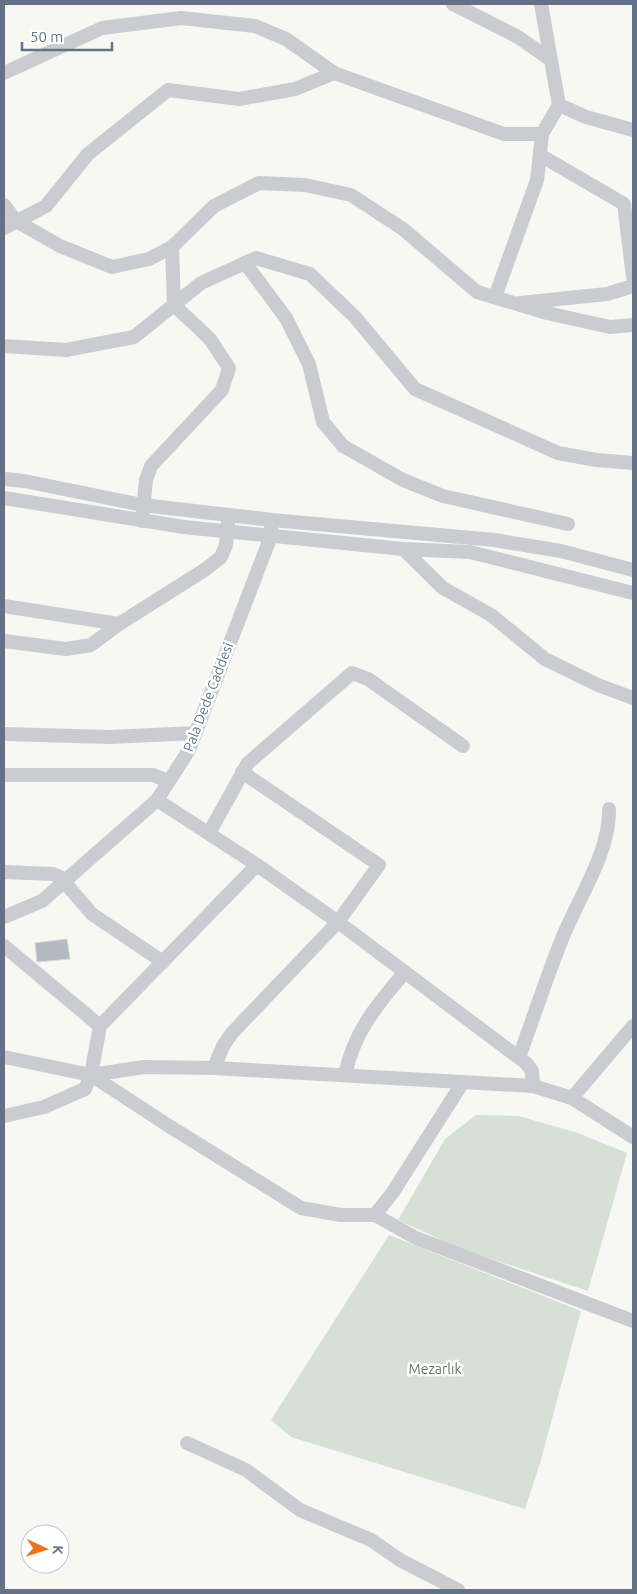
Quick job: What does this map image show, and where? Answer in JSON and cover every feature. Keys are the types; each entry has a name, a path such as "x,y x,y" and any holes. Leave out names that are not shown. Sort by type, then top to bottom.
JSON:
{"street":[{"path":"453,4 518,37 551,60"},
{"path":"495,297 537,180 542,134 559,105 541,4"},
{"path":"4,73 102,28 181,18 255,26 286,39 334,73 504,134 542,134"},
{"path":"10,224 46,206 88,154 168,90 239,99 295,89 334,73"},
{"path":"559,105 586,117 633,130"},
{"path":"540,155 624,204 633,277"},
{"path":"4,205 10,224 112,267 149,259 172,247 214,206 258,183 305,184 351,195 403,229 477,292 547,313 610,327 633,325"},
{"path":"142,521 146,480 151,466 222,390 229,368 210,339 174,305 172,247"},
{"path":"4,346 66,350 134,337 201,283 256,258 310,274 355,317 415,389 558,453 596,460 633,463"},
{"path":"245,263 286,318 309,364 323,422 343,446 403,480 443,496 568,524"},
{"path":"515,303 607,294 633,286"},
{"path":"4,479 24,481 143,505 272,520 494,540 561,551 633,570"},
{"path":"4,498 142,521 227,532 403,549 470,552 633,593"},
{"path":"4,641 66,649 91,645 119,624 206,569 221,557 226,545 228,515"},
{"name":"Pala Dede Caddesi","path":"4,917 42,901 157,800 168,780 189,750 196,733 271,536 272,520"},
{"path":"403,549 443,588 491,615 545,659 598,685 633,698"},
{"path":"4,606 119,624"},
{"path":"209,834 248,763 352,673 368,679 463,746"},
{"path":"4,734 110,737 196,733"},
{"path":"214,1068 223,1046 232,1033 338,922 379,865 242,772"},
{"path":"4,776 152,775 168,780"},
{"path":"157,800 257,865 338,922 526,1063 532,1072 533,1086"},
{"path":"519,1058 564,936 605,844 609,823 609,809"},
{"path":"4,1116 44,1107 80,1093 88,1084 91,1075 100,1026 257,865"},
{"path":"4,872 53,874 60,877 92,914 163,962"},
{"path":"4,946 100,1026"},
{"path":"345,1075 353,1047 367,1019 405,972"},
{"path":"572,1098 633,1026"},
{"path":"4,1057 91,1075 144,1067 214,1068 533,1086 572,1098 633,1137"},
{"path":"91,1075 301,1208 341,1215 375,1215 416,1238 633,1321"},
{"path":"375,1215 393,1192 463,1082"},
{"path":"188,1443 246,1470 300,1510 371,1540 400,1560 458,1590"}],"green space":[{"path":"476,1115 519,1116 578,1133 627,1153 588,1291 461,1249 398,1220 445,1139"},
{"name":"Mezarlık","path":"389,1235 581,1311 541,1460 525,1509 291,1437 271,1420"}],"building":[{"path":"67,939 70,959 37,962 35,943"}]}
